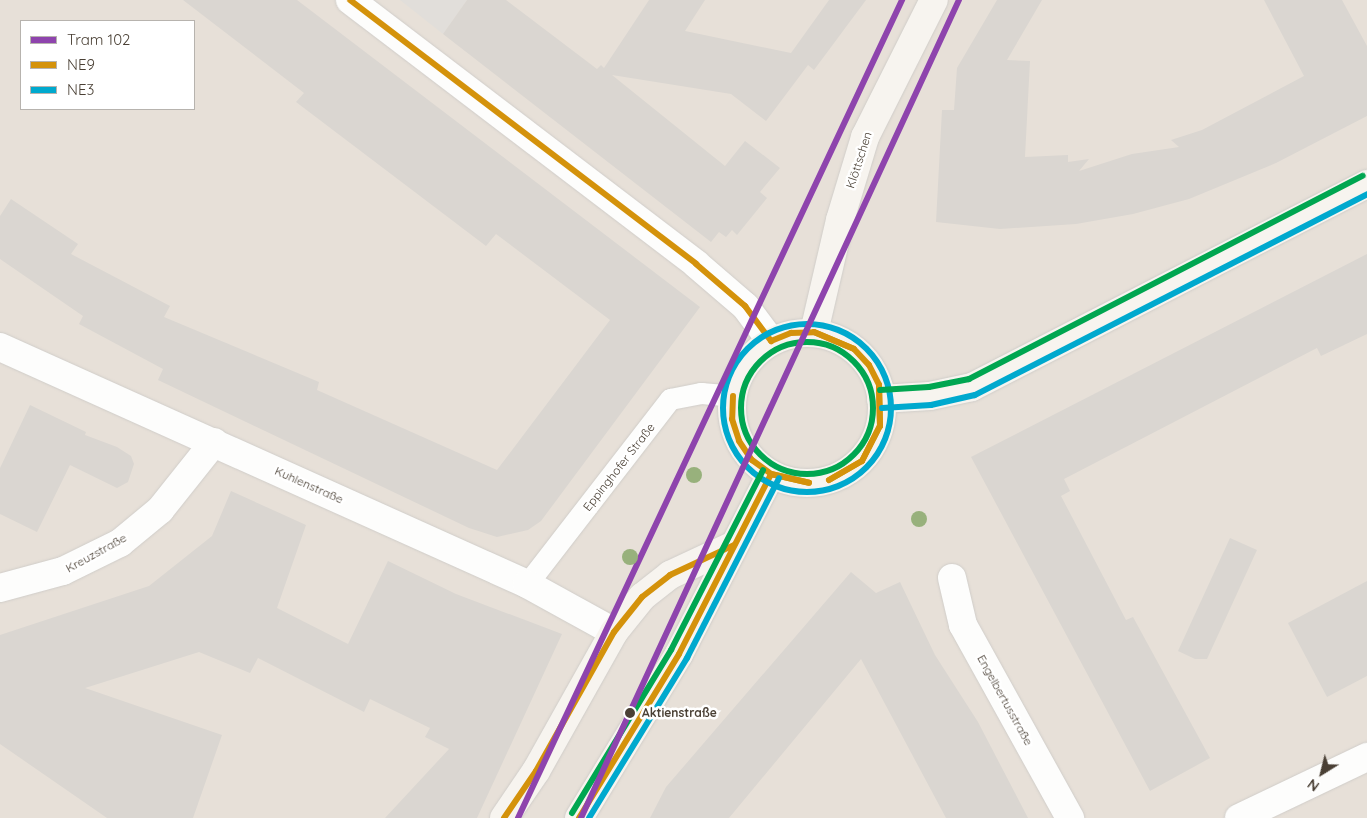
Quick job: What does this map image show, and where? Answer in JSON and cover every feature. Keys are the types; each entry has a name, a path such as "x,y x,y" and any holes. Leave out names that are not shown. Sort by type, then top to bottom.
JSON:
{"main road":[{"name":"Klöttschen","path":"814,332 865,137 934,0"},
{"path":"881,400 930,396 972,387 1367,184"},
{"path":"814,332 854,349 869,365 881,400 880,426 874,444 847,473 809,484 771,474 752,460 739,441 732,418 733,396 745,364 771,341 791,333 814,332"},
{"path":"579,818 679,654 771,474"},
{"path":"504,818 536,771 614,632 642,597 670,575 734,545"}],"street":[{"path":"350,0 696,264 745,306 771,341"},
{"name":"Kuhlenstraße","path":"0,347 527,584 614,632"},
{"name":"Kreuzstraße","path":"0,588 63,572 120,542 160,510 214,442"},
{"name":"Engelbertusstraße","path":"952,578 964,625 1070,818"},
{"path":"1239,818 1367,757"}],"lane":[{"name":"Eppinghofer Straße","path":"527,584 670,399 701,393 733,396"}],"shaded area":[{"path":"0,0 1367,0 1367,818 0,818"},
{"path":"400,0 467,0 443,34"}],"building":[{"path":"183,0 297,0 700,307 541,521 528,530 497,537 469,528 158,380 163,369 79,324 83,316 0,259 0,216 11,199 78,244 71,254 170,306 164,317 319,382 317,390 497,470 610,320 496,234 486,246 296,102 304,93"},
{"path":"467,0 506,0 597,69 601,65 604,68 649,0 705,0 685,31 791,53 829,0 866,0 814,70 808,65 766,121 731,94 612,75 725,166 745,141 780,168 760,192 767,198 737,235 732,230 726,237 719,232 711,242 443,34"},
{"path":"997,0 1042,0 1007,60 1030,61 1025,157 1068,155 1068,162 1089,159 1079,171 1132,154 1179,147 1171,140 1202,130 1304,76 1264,0 1342,0 1367,46 1367,116 1276,163 1189,199 1133,214 1076,224 1000,229 936,222 942,110 954,110 957,68"},
{"path":"1367,254 1367,334 1321,356 1317,348 1064,479 1070,491 1061,496 1126,620 1133,617 1210,758 1150,791 971,457"},
{"path":"30,405 86,432 85,435 117,447 131,456 134,464 128,482 117,488 70,465 37,532 0,514 0,468"},
{"path":"231,491 306,525 277,608 348,644 388,561 456,594 562,634 477,818 385,818 449,749 425,737 430,728 370,699 364,712 258,658 250,673 199,652 85,688 222,735 193,818 107,818 0,744 0,635 149,586 212,536"},
{"path":"1230,538 1257,550 1207,659 1195,659 1178,651"},
{"path":"851,572 876,593 900,582 935,655 978,722 1028,818 946,818 861,659 729,818 650,818 666,787"},
{"path":"1367,581 1367,676 1327,697 1288,623"}],"tram line":[{"name":"102","path":"518,818 902,0"},
{"name":"102","path":"581,818 959,0"}],"transit line":[{"name":"NE9","path":"350,0 696,264 745,306 771,341"},
{"path":"880,390 929,387 969,379 1363,176"},
{"name":"NE3","path":"882,408 931,405 975,395 1367,194"},
{"name":"NE3","path":"807,324 831,328 847,334 872,355 881,368 887,384 891,408 887,432 881,448 860,473 847,482 831,488 807,492 783,488 767,482 742,461 733,448 727,432 723,408 727,384 733,368 754,343 767,334 783,328 807,324"},
{"name":"NE9","path":"771,341 791,333 814,332"},
{"name":"NE9","path":"814,332 854,349"},
{"name":"NE9","path":"814,332 854,349"},
{"path":"807,342 820,343 832,347 854,361 868,383 872,395 873,408 872,421 868,433 854,455 832,469 820,473 807,474 794,473 782,469 760,455 746,433 742,421 741,408 742,395 746,383 760,361 782,347 794,343 807,342"},
{"name":"NE9","path":"854,349 869,365 879,385"},
{"name":"NE9","path":"879,385 880,426"},
{"name":"NE9","path":"879,385 880,426"},
{"name":"NE9","path":"733,396 732,419 739,441 752,460 771,474"},
{"name":"NE9","path":"862,461 880,426"},
{"name":"NE9","path":"862,461 880,426"},
{"name":"NE9","path":"829,480 862,461"},
{"name":"NE9","path":"829,480 862,461"},
{"path":"572,813 671,650 763,470"},
{"name":"NE9","path":"771,474 809,483"},
{"name":"NE9","path":"771,474 809,483"},
{"name":"NE9","path":"579,818 679,654 771,474"},
{"name":"NE3","path":"589,818 687,658 779,478"},
{"name":"NE9","path":"504,818 536,771 614,632 642,597 670,575 734,545"}],"place":[{"name":"Aktienstraße","path":"630,713"}]}
